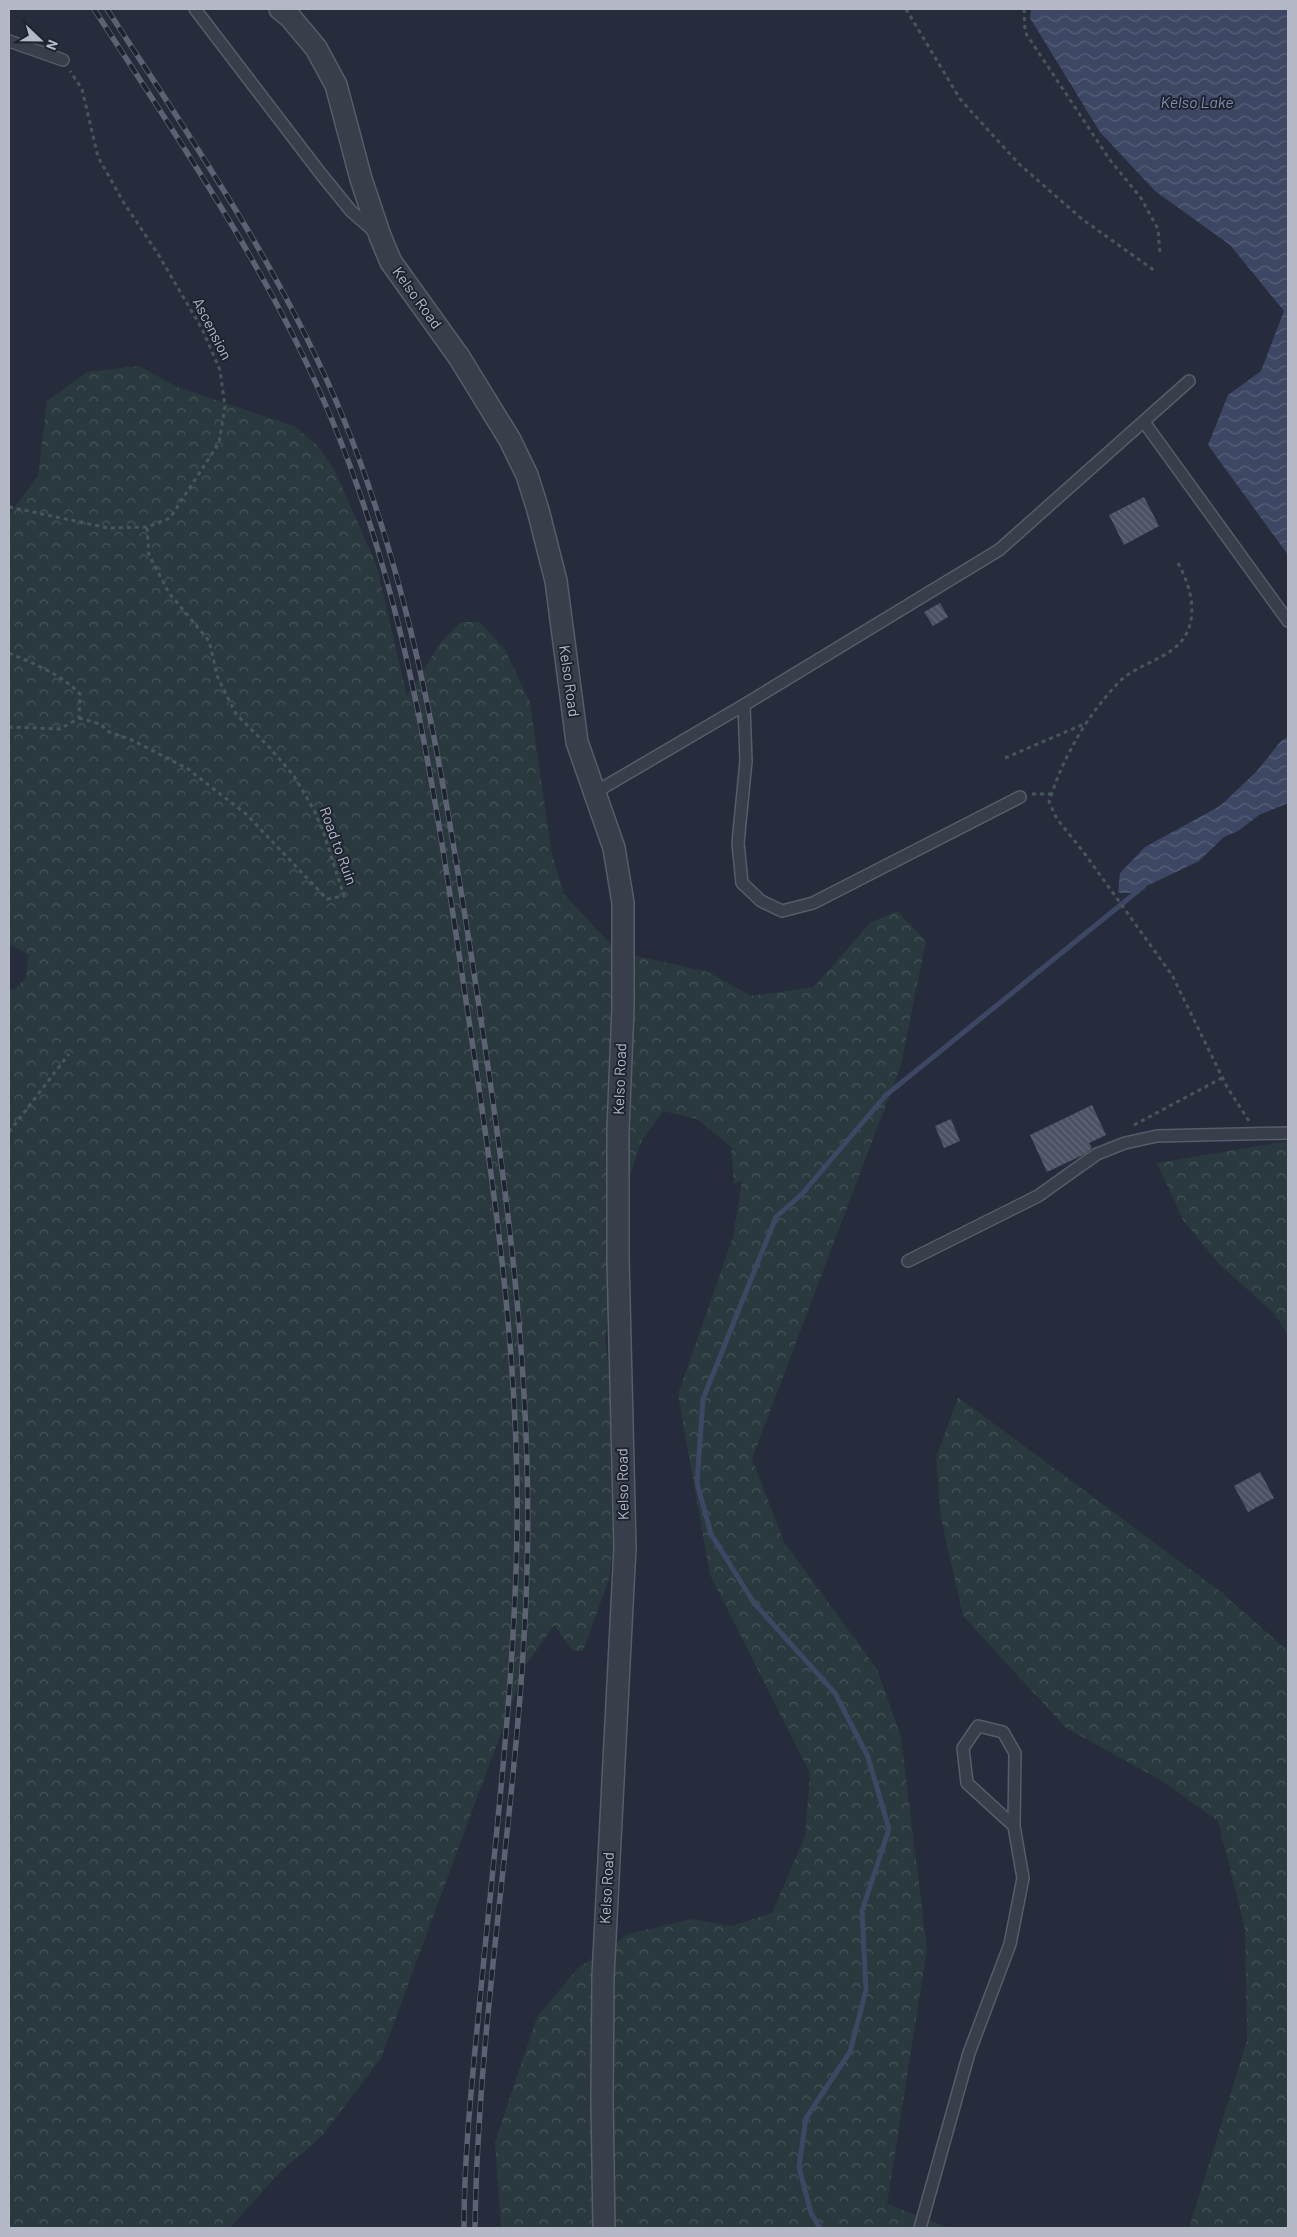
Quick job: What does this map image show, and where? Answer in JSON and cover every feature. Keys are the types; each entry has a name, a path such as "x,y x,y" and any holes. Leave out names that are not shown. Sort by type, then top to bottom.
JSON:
{"street":[{"name":"Kelso Road","path":"280,9 290,16 316,48 336,85 361,179 380,236 391,262 459,356 510,440 527,475 556,581 577,742 614,848 623,903 623,1008 618,1129 618,1259 625,1547 603,1977 604,2228"}],"lane":[{"path":"195,9 351,211 380,236"},
{"path":"9,41 62,60"},
{"path":"594,792 744,705 998,550 1190,381"},
{"path":"1144,422 1288,621"},
{"path":"744,705 746,760 738,843 742,883 761,901 782,911 813,903 1020,797"},
{"path":"908,1261 1038,1196 1097,1154 1125,1143 1158,1136 1288,1133"},
{"path":"920,2228 969,2053 1010,1944 1023,1878 1014,1826 1015,1753 1003,1732 978,1726 963,1748 967,1783 1014,1826"}],"path":[{"path":"906,9 960,99 1018,163 1082,220 1155,271"},
{"path":"1024,9 1024,32 1110,160 1141,198 1158,229 1160,254"},
{"name":"Ascension","path":"9,507 108,528 147,527 170,518 219,443 225,407 220,370 202,329 158,254 124,203 98,157 82,89 62,60"},
{"name":"Road to Ruin","path":"80,718 100,724 109,732 132,740 188,769 246,814 327,899 344,896 324,834 314,810 294,776 270,748 236,714 218,678 209,641 169,593 149,556 147,527"},
{"path":"1178,563 1188,581 1193,607 1186,637 1171,651 1122,680 1084,724 1056,781 1049,802 1057,819 1172,975 1222,1078 1258,1134"},
{"path":"9,653 50,672 70,684 80,694 80,718 60,729 9,727"},
{"path":"1006,758 1084,724"},
{"path":"9,1132 69,1054"},
{"path":"1134,1125 1222,1078"}],"green space":[{"path":"139,366 177,387 294,426 318,446 335,471 376,564 407,696 441,642 461,622 480,622 505,650 530,702 551,850 564,894 618,952 708,972 751,996 814,987 870,923 897,911 926,941 901,1065 752,1459 784,1542 877,1669 901,1737 927,1949 887,2204 949,2228 501,2228 495,2142 537,2017 578,1968 628,1934 692,1919 732,1926 772,1913 805,1836 810,1773 710,1575 678,1394 733,1237 742,1181 734,1184 731,1147 697,1119 663,1111 642,1140 622,1198 605,1341 623,1481 609,1579 583,1651 573,1651 554,1625 526,1665 381,2058 322,2136 280,2172 230,2228 9,2228 9,990 15,989 26,978 28,954 9,944 9,514 38,476 47,401 87,372"},
{"path":"1288,1141 1288,1335 1274,1313 1220,1265 1183,1220 1157,1163"},
{"path":"958,1397 1221,1592 1288,1651 1288,2228 1189,2228 1247,2041 1245,1929 1218,1821 1159,1779 1066,1728 963,1616 941,1518 936,1458"}],"water":[{"name":"Kelso Lake","path":"1031,9 1288,9 1288,555 1208,445 1228,395 1261,371 1284,311 1230,245 1155,191 1100,132 1030,18"},
{"path":"1288,737 1288,803 1259,815 1238,831 1224,837 1199,861 1132,893 1118,893 1120,873 1145,847 1220,806 1257,771 1281,741"}],"building":[{"path":"1144,497 1159,526 1124,545 1109,515"},
{"path":"940,603 948,617 933,626 924,612"},
{"path":"1092,1105 1106,1135 1089,1143 1092,1148 1085,1154 1047,1172 1030,1135"},
{"path":"951,1119 960,1141 944,1148 935,1126"},
{"path":"1260,1472 1274,1498 1248,1512 1234,1486"}],"waterway":[{"path":"820,2228 811,2213 799,2167 806,2118 850,2052 866,1990 862,1911 889,1829 868,1757 835,1693 754,1603 711,1534 697,1483 703,1399 776,1217 802,1194 885,1096 1144,886"}],"railway":[{"path":"94,9 191,159 253,260 308,366 332,420 358,489 381,559 400,630 416,702 443,848 494,1196 509,1331 517,1467 515,1594 508,1713 469,2118 464,2228"},
{"path":"107,9 204,159 265,260 294,312 344,420 368,485 408,618 450,823 505,1188 520,1340 528,1493 523,1652 517,1735 484,2063 475,2228"}]}
